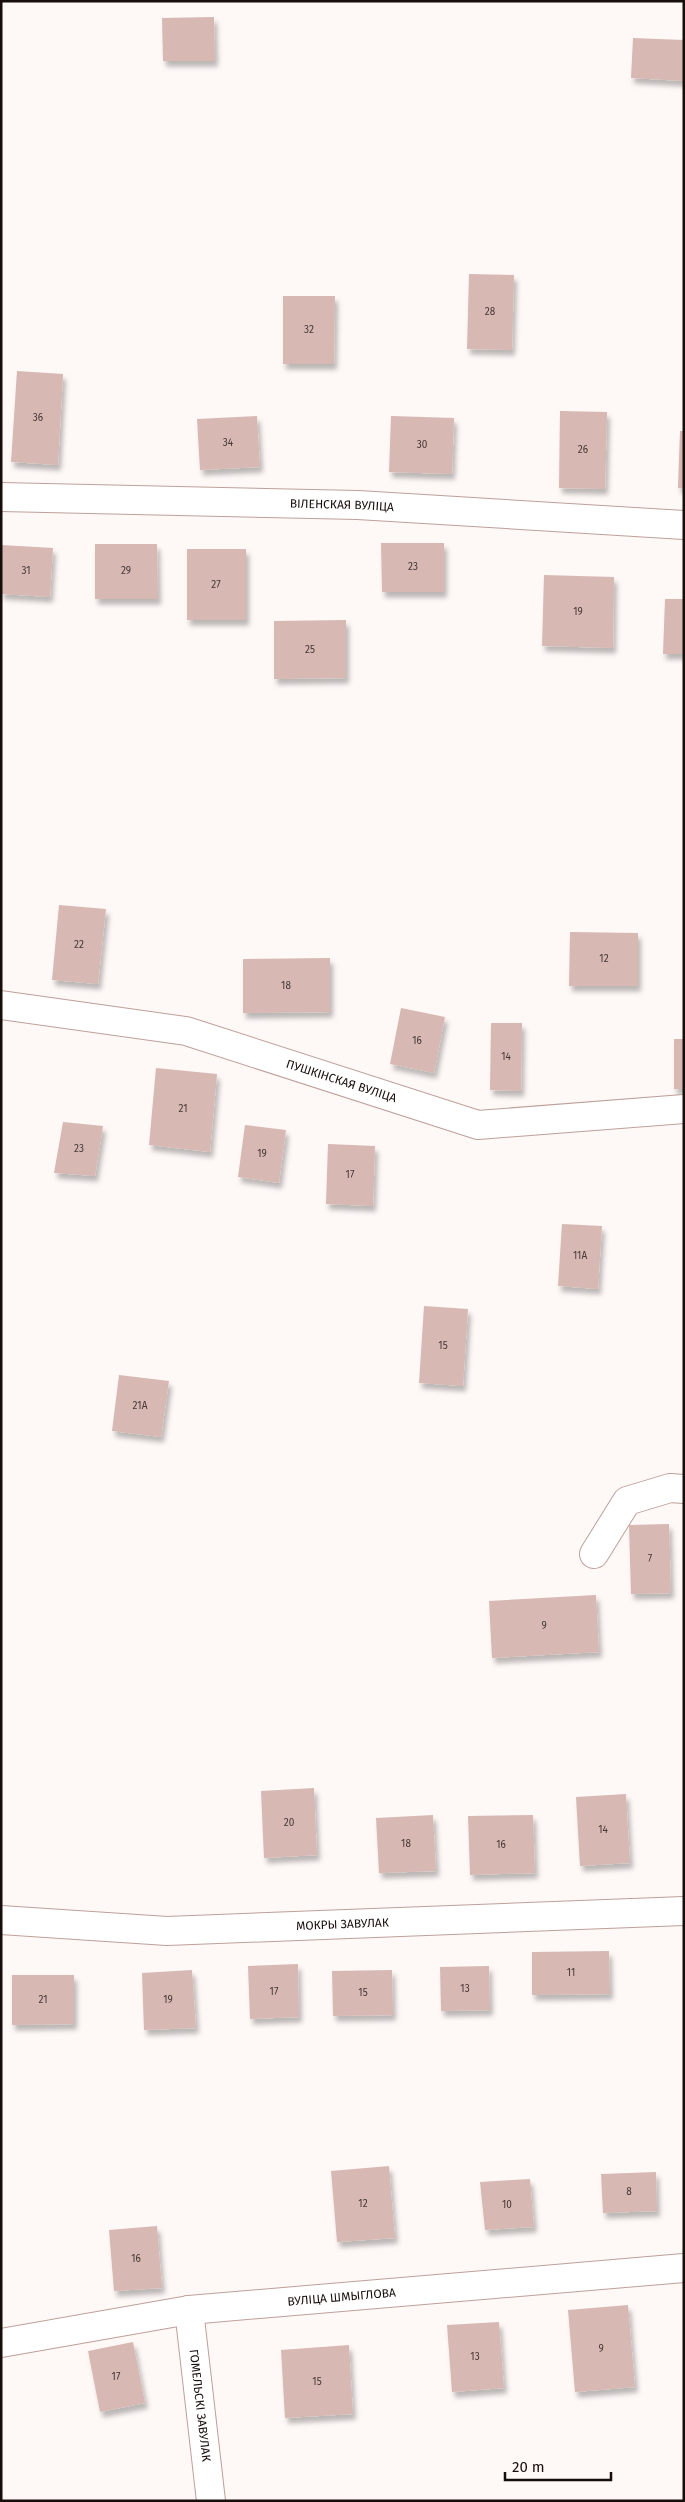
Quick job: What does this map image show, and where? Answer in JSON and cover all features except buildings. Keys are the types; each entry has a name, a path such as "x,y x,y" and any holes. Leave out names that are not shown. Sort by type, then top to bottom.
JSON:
{"street":[{"name":"ВІЛЕНСКАЯ ВУЛІЦА","path":"1,497 358,505 684,525"},
{"name":"ПУШКІНСКАЯ ВУЛІЦА","path":"1,1005 186,1031 478,1125 684,1109"},
{"path":"594,1554 626,1501 670,1488 684,1489"},
{"name":"МОКРЫ ЗАВУЛАК","path":"1,1920 167,1931 684,1911"},
{"name":"ВУЛІЦА ШМЫГЛОВА","path":"1,2343 189,2310 684,2268"},
{"name":"ГОМЕЛЬСКІ ЗАВУЛАК","path":"189,2310 210,2501"}]}
